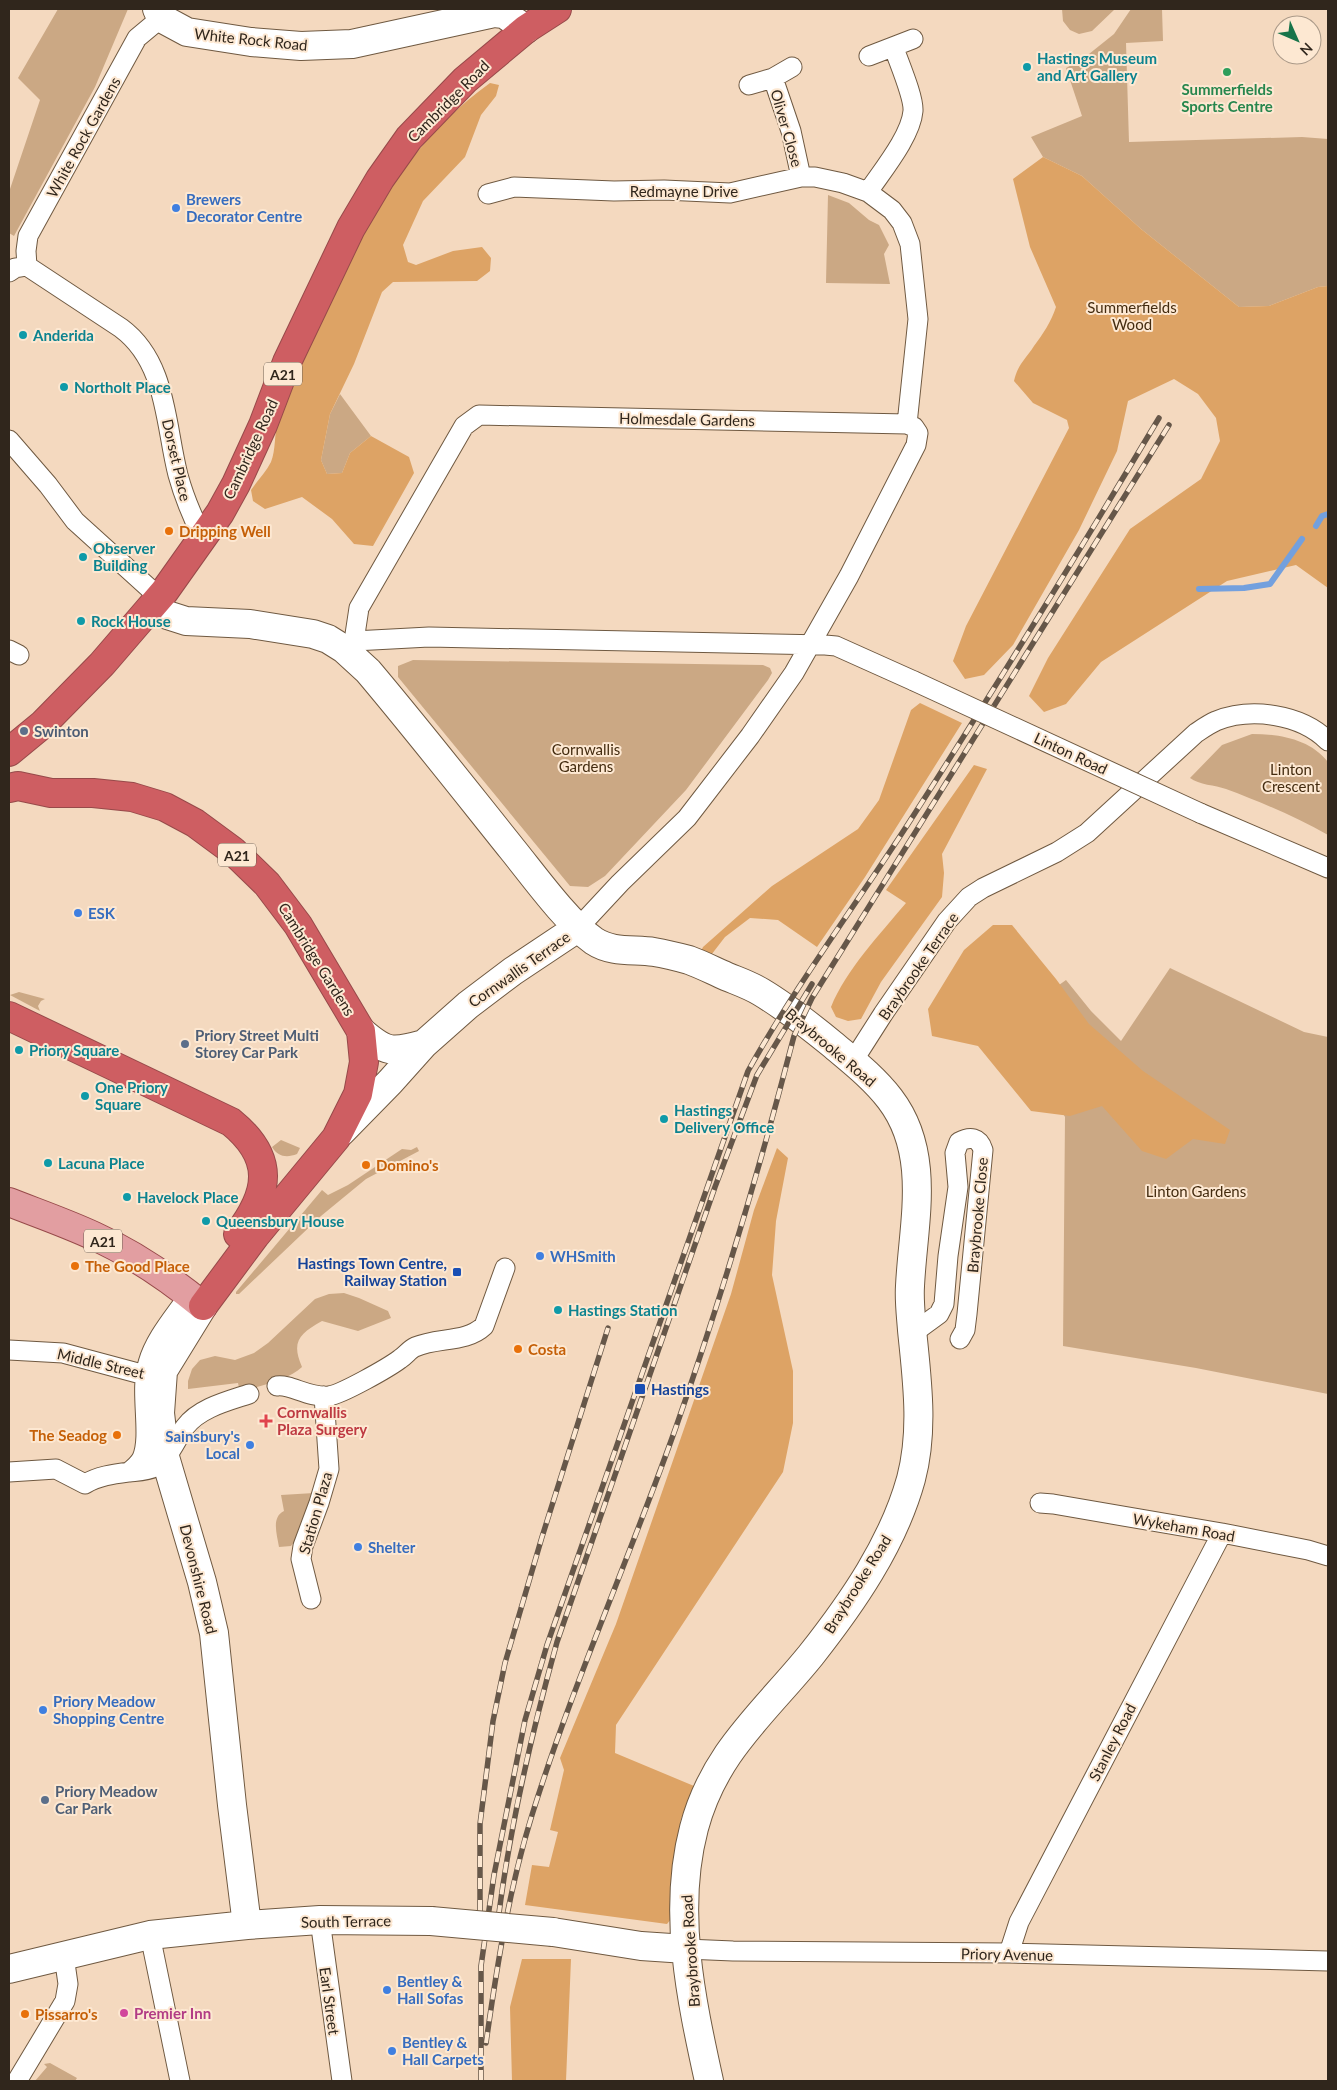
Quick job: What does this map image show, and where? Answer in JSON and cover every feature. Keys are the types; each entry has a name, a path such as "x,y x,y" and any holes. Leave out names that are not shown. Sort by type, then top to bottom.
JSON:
{"highway":[{"name":"A21","path":"526,29 557,9"},
{"name":"Cambridge Road","path":"9,752 43,724 97,670 156,603 220,513 236,484 263,425 287,362 361,209 380,179 409,138 458,87 526,29"},
{"name":"A21","path":"38,790 27,778 23,767 26,753 43,724"},
{"name":"Cambridge Gardens","path":"9,788 18,786 51,792 93,793 132,797 164,807 195,823 233,851 268,884 298,925 361,1031 364,1062 358,1094 336,1138"},
{"path":"9,1016 231,1122 253,1144 263,1168 263,1188 256,1207 227,1248 196,1300"},
{"name":"Cornwallis Terrace","path":"196,1300 255,1236 336,1138"},
{"path":"263,1168 305,1176"}],"main road":[{"name":"A21","path":"9,1202 94,1236 162,1274 196,1300"}],"street":[{"name":"White Rock Road","path":"159,13 187,32 251,42 301,46 352,44 494,13 504,14 526,29"},
{"name":"White Rock Gardens","path":"27,266 28,236 137,38 159,13"},
{"path":"869,56 914,39"},
{"path":"868,192 903,139 913,111 894,48"},
{"name":"Oliver Close","path":"749,85 773,78 792,67"},
{"name":"Oliver Close","path":"773,78 791,131 801,177"},
{"name":"Redmayne Drive","path":"488,194 514,186 614,191 664,190 730,193 801,177 815,177 843,183 868,192 892,210 902,222 910,244 918,319 907,424"},
{"path":"9,272 15,268 27,266"},
{"name":"Dorset Place","path":"27,266 122,328 135,338 145,351 159,382 178,474 188,510 202,536"},
{"name":"Holmesdale Gardens","path":"349,645 359,608 464,426 480,415 907,424"},
{"path":"349,645 545,889 579,927 620,883 686,818 750,736 794,673 849,576 916,445 918,433 914,427 907,424"},
{"path":"9,440 76,521 166,615 186,621 250,624 313,634 349,645 429,637 812,644"},
{"name":"Linton Road","path":"812,644 836,646 1200,813 1328,868"},
{"name":"Braybrooke Terrace","path":"853,1061 946,922 969,898 983,888 1057,852 1087,833 1189,738 1217,721 1237,716 1277,716 1298,721 1313,728 1328,741"},
{"name":"Cornwallis Terrace","path":"336,1138 424,1044 468,1005 513,971 579,927 596,942 607,947 653,952 686,960 736,979 763,992"},
{"name":"Braybrooke Road","path":"709,2081 690,1991 686,1949 684,1904 687,1863 694,1828 705,1796 720,1766 738,1737 810,1655 846,1607 876,1559 895,1523 911,1479 918,1440 918,1394 909,1294 917,1213 918,1178 913,1149 892,1102 875,1082 815,1030 763,992"},
{"name":"Cornwallis Terrace","path":"361,1031 379,1047 390,1050 408,1049 424,1044"},
{"name":"Braybrooke Close","path":"913,1333 939,1314 944,1304 948,1256 958,1187 955,1153 959,1142 968,1137 975,1138 981,1144 983,1150 969,1332"},
{"path":"276,1386 282,1386 311,1396 331,1396 364,1380 413,1348 425,1344 462,1338 478,1332 484,1326 505,1268"},
{"name":"Devonshire Road","path":"129,1472 142,1457 145,1446 143,1389 196,1300"},
{"name":"Middle Street","path":"9,1350 63,1353 154,1373"},
{"name":"Devonshire Road","path":"154,1373 160,1405 174,1426 165,1457 202,1582 214,1633 232,1805 248,1925"},
{"path":"174,1426 219,1404 249,1394"},
{"name":"Station Plaza","path":"310,1600 301,1559 303,1546 329,1469 324,1396"},
{"path":"9,1472 56,1469 85,1484 94,1478 146,1470 156,1466 165,1457"},
{"name":"Wykeham Road","path":"1040,1503 1222,1533 1308,1550 1328,1556"},
{"name":"Stanley Road","path":"1009,1953 1019,1922 1222,1533"},
{"name":"South Terrace","path":"9,1968 150,1935 320,1920 431,1921 553,1932 641,1946 686,1949"},
{"name":"Earl Street","path":"320,1920 342,2081"},
{"path":"150,1935 180,2081"},
{"name":"Priory Avenue","path":"686,1949 1009,1953 1328,1961"},
{"path":"17,2081 66,2001 68,1984 64,1956"}],"green space":[{"path":"58,9 128,9 95,87 14,236 9,233 9,192 40,100 18,78"},
{"path":"1062,9 1115,9 1092,31 1079,34 1070,30 1063,21"},
{"path":"1131,9 1162,9 1163,41 1126,43 1129,142 1302,137 1328,139 1328,286 1318,287 1269,306 1239,307 1141,229 1082,176 1043,157 1031,137 1082,116 1066,68 1084,58 1114,34"},
{"path":"490,83 499,85 496,96 481,115 465,157 423,201 403,245 408,262 416,265 453,251 482,247 491,258 490,271 477,281 393,282 382,292 354,364 330,414 321,460 327,474 342,473 350,453 371,436 409,457 414,473 373,546 354,544 332,519 302,497 265,509 253,501 251,490 271,462 281,411 329,299 349,258 371,218 396,180 424,144 455,112"},
{"name":"Summerfields Wood","path":"1043,157 1082,176 1141,229 1239,307 1269,306 1318,287 1328,286 1328,588 1296,565 1227,581 1101,662 1066,704 1044,712 1029,696 1048,658 1130,529 1201,479 1220,441 1216,418 1198,394 1174,379 1128,401 1117,451 1079,530 1013,645 984,675 965,679 953,661 966,626 1069,428 1067,420 1033,403 1014,381 1020,366 1041,337 1056,307 1030,247 1013,179"},
{"path":"828,195 849,203 869,220 879,225 889,245 884,254 890,284 826,283"},
{"path":"340,394 371,436 350,453 342,473 327,474 321,460 330,414"},
{"name":"Cornwallis Gardens","path":"413,660 763,665 770,668 772,673 686,790 605,876 588,887 570,886 398,677 398,666"},
{"path":"920,703 962,723 865,877 817,947 778,920 750,918 725,937 708,959 698,958 703,947 772,886 858,829 879,800 911,710"},
{"name":"Linton Crescent","path":"1252,734 1273,735 1293,739 1312,748 1328,762 1328,835 1252,799 1190,778 1222,745"},
{"path":"974,765 987,769 942,854 944,873 942,897 881,982 861,1019 848,1021 836,1017 831,1007 837,993 854,966 906,903 886,890"},
{"path":"993,925 1012,925 1056,979 1089,1024 1143,1071 1230,1130 1225,1144 1193,1139 1166,1159 1142,1151 1102,1106 1070,1116 1031,1111 978,1046 932,1036 928,1009 964,950"},
{"name":"Linton Gardens","path":"1170,968 1304,1032 1328,1037 1328,1394 1196,1368 1063,1346 1065,1117 1050,1089 1024,1010 1066,980 1091,1011 1121,1041"},
{"path":"19,992 45,999 38,1006 40,1011 10,995"},
{"path":"281,1140 300,1148 297,1154 286,1156 277,1153 272,1147"},
{"path":"417,1147 419,1151 366,1179 321,1216 239,1294 236,1294 322,1190 328,1195 348,1185 402,1149 411,1150"},
{"path":"777,1148 788,1158 776,1221 772,1275 793,1371 793,1423 783,1472 616,1725 615,1753 694,1786 681,1819 674,1856 671,1919 667,1924 525,1905 532,1865 549,1867 558,1832 550,1830 564,1770 560,1758 616,1624 731,1294 754,1210"},
{"path":"344,1293 388,1311 391,1318 358,1331 322,1321 308,1330 299,1340 297,1351 302,1367 289,1376 273,1382 240,1392 238,1383 188,1389 188,1381 192,1369 200,1360 215,1356 235,1360 254,1353 268,1343 315,1299 329,1294"},
{"path":"314,1493 298,1536 291,1546 279,1547 276,1522 277,1517 284,1511 281,1495"},
{"path":"522,1959 571,1959 566,2081 512,2081 510,2007"},
{"path":"50,2063 77,2078 75,2081 35,2081 47,2067 44,2064"}],"waterway":[{"path":"1316,526 1322,516 1328,514"},
{"path":"1199,589 1244,588 1270,584 1302,539"}],"railway":[{"path":"481,2081 481,1966 494,1875 525,1720 547,1645 748,1071 766,1039 908,824 972,723 1159,418"},
{"path":"486,2043 510,1899 532,1815 565,1717 658,1476 693,1379 768,1135 794,1036 812,998 1169,425"},
{"path":"496,1938 506,1863 520,1788 557,1642 715,1187 757,1075 812,984"},
{"path":"480,1933 480,1824 493,1721 505,1663 542,1537 608,1328"}],"place":[{"name":"Hastings Museum and Art Gallery","path":"1027,67"},
{"name":"Summerfields Sports Centre","path":"1227,72"},
{"name":"Brewers Decorator Centre","path":"176,208"},
{"name":"Anderida","path":"23,335"},
{"name":"Northolt Place","path":"64,387"},
{"name":"Dripping Well","path":"169,531"},
{"name":"Observer Building","path":"83,557"},
{"name":"Rock House","path":"81,621"},
{"name":"Swinton","path":"24,731"},
{"name":"ESK","path":"78,913"},
{"name":"Priory Street Multi Storey Car Park","path":"185,1044"},
{"name":"Priory Square","path":"19,1050"},
{"name":"One Priory Square","path":"85,1096"},
{"name":"Hastings Delivery Office","path":"664,1119"},
{"name":"Lacuna Place","path":"48,1163"},
{"name":"Domino's","path":"366,1165"},
{"name":"Havelock Place","path":"127,1197"},
{"name":"Queensbury House","path":"206,1221"},
{"name":"WHSmith","path":"540,1256"},
{"name":"The Good Place","path":"75,1266"},
{"name":"Hastings Town Centre, Railway Station","path":"457,1272"},
{"name":"Hastings Station","path":"558,1310"},
{"name":"Costa","path":"518,1349"},
{"name":"Hastings","path":"640,1389"},
{"name":"Cornwallis Plaza Surgery","path":"266,1421"},
{"name":"The Seadog","path":"117,1435"},
{"name":"Sainsbury's Local","path":"250,1445"},
{"name":"Shelter","path":"358,1547"},
{"name":"Priory Meadow Shopping Centre","path":"43,1710"},
{"name":"Priory Meadow Car Park","path":"45,1800"},
{"name":"Bentley & Hall Sofas","path":"387,1990"},
{"name":"Premier Inn","path":"124,2013"},
{"name":"Pissarro's","path":"25,2014"},
{"name":"Bentley & Hall Carpets","path":"392,2051"}]}
